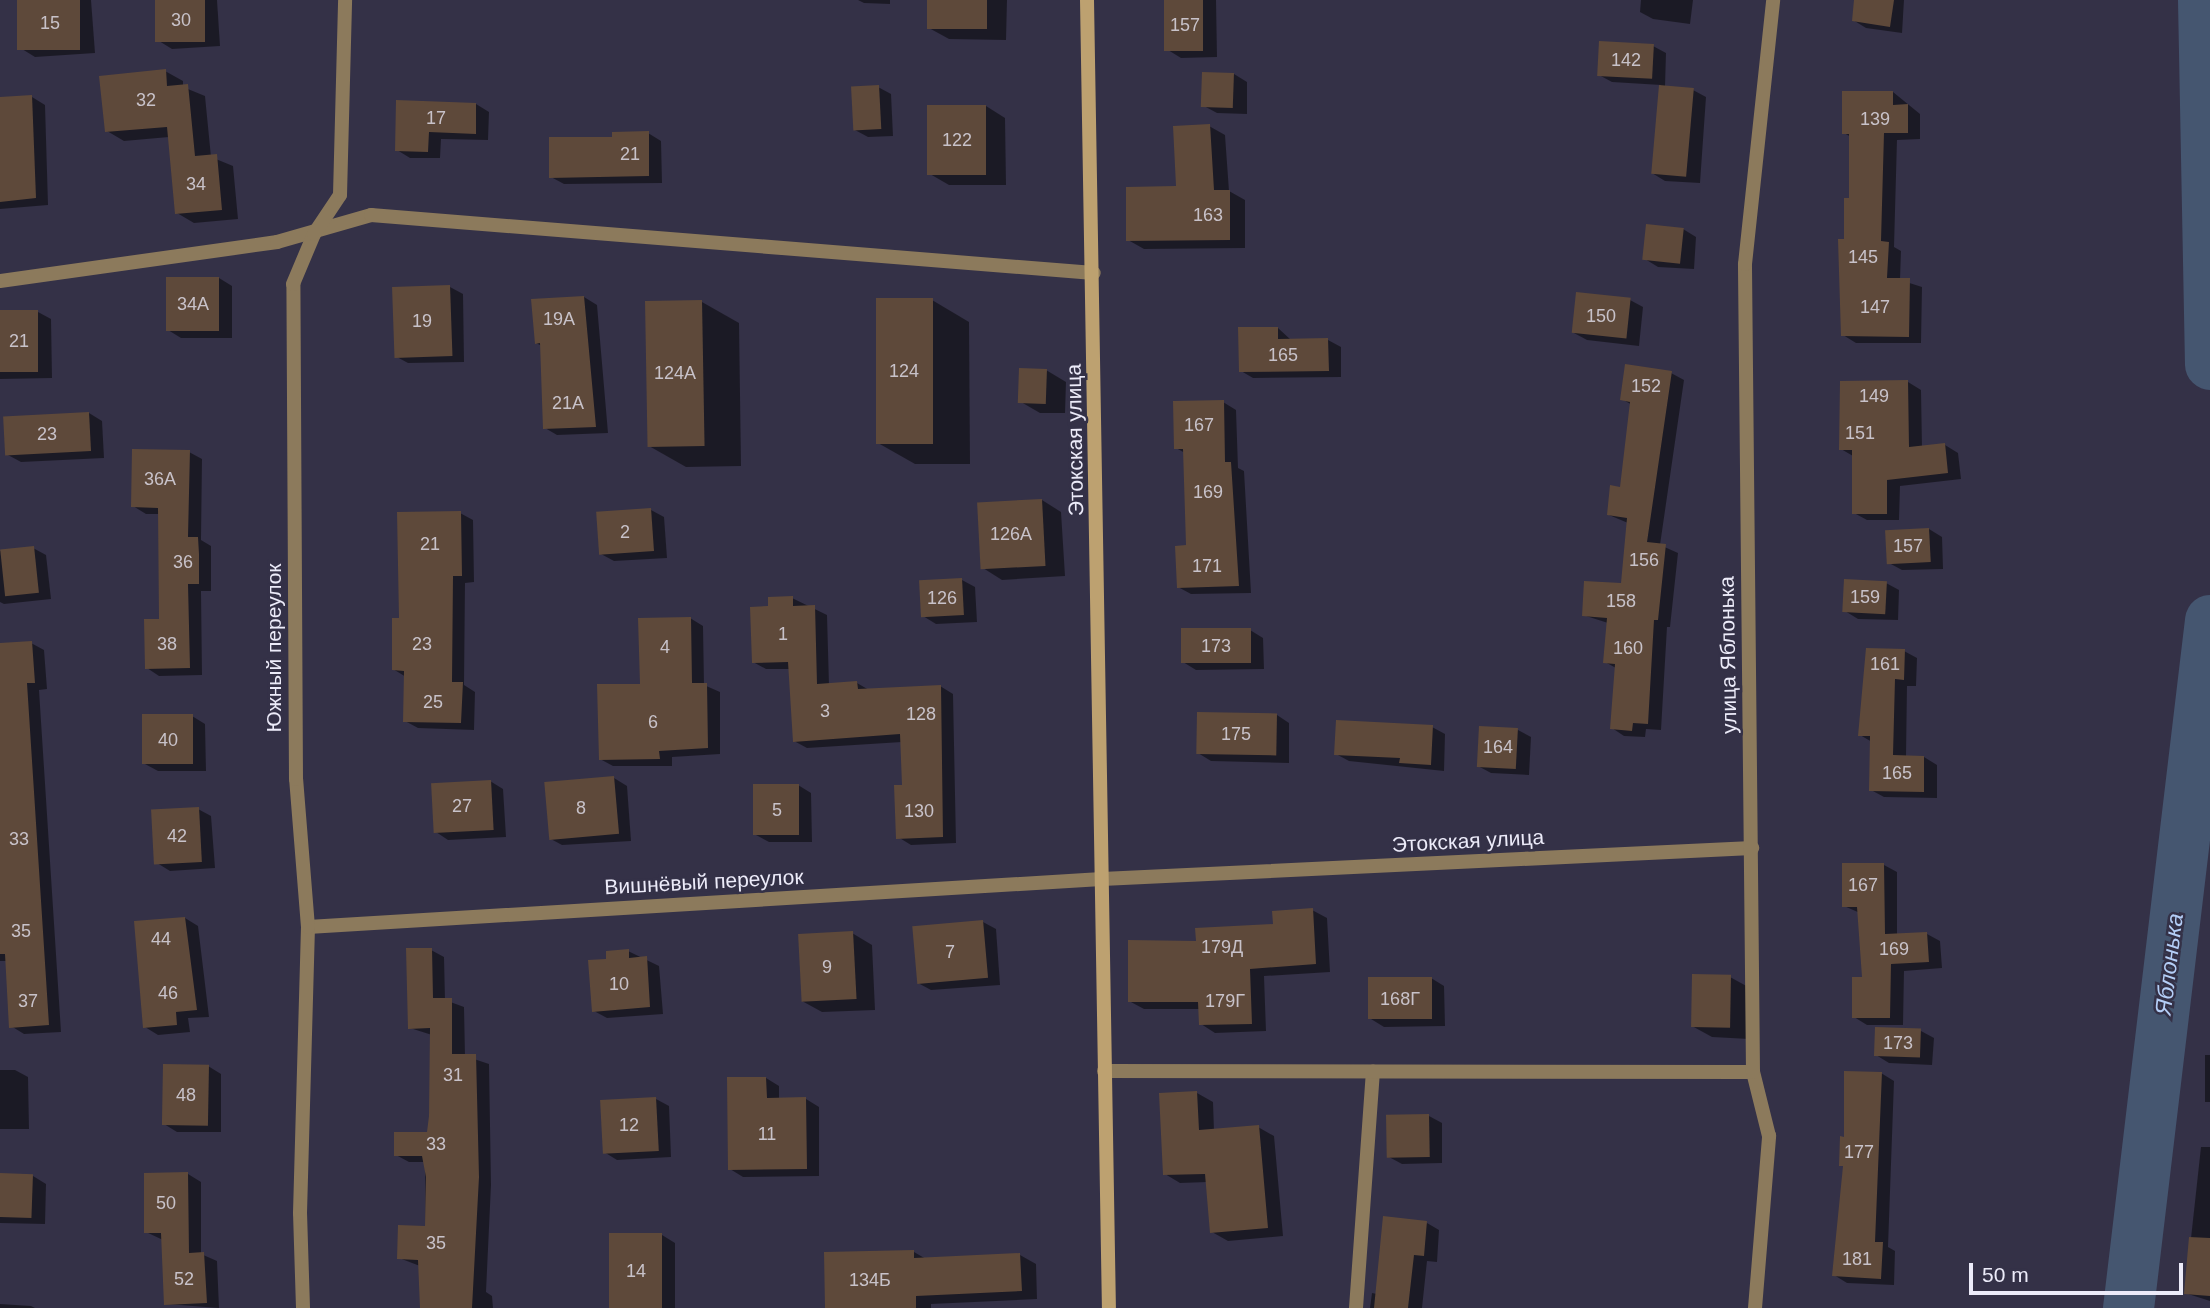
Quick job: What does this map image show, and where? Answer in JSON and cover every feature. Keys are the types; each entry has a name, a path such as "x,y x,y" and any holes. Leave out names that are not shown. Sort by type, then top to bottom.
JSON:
{"main road":[{"name":"Этокская улица","path":"1087,0 1094,273 1109,1308"}],"street":[{"name":"Южный переулок","path":"303,1308 300,1213 308,928 296,779 293,284 314,234 340,195 345,0"},
{"name":"улица Яблонька","path":"1755,1308 1769,1136 1753,1072 1745,264 1773,0"},
{"path":"0,281 314,234 371,215 1094,273"},
{"name":"Этокская улица","path":"1102,879 1752,848"},
{"name":"Вишнёвый переулок","path":"308,928 1102,879"},
{"path":"1104,1071 1753,1072"},
{"path":"1356,1308 1373,1072"}],"building":[{"path":"17,0 80,0 80,50 17,50"},
{"path":"155,0 205,0 205,42 155,42"},
{"path":"927,0 987,0 987,29 927,29"},
{"path":"1164,0 1203,0 1203,51 1164,51"},
{"path":"1854,0 1894,0 1890,27 1852,21"},
{"path":"1599,41 1654,44 1652,79 1597,76"},
{"path":"166,69 167,86 188,84 195,156 217,154 222,210 175,214 167,127 105,132 99,76"},
{"path":"1202,72 1234,73 1233,108 1201,107"},
{"path":"879,85 881,129 853,130 851,86"},
{"path":"1659,85 1694,88 1686,177 1651,174"},
{"path":"1842,91 1893,91 1893,105 1908,104 1908,133 1884,133 1881,241 1889,242 1887,278 1910,278 1909,337 1841,336 1838,239 1844,239 1844,198 1849,198 1849,134 1842,134"},
{"path":"32,95 36,198 0,202 0,97"},
{"path":"396,100 476,103 476,134 429,132 428,152 395,151"},
{"path":"927,105 986,105 986,175 927,175"},
{"path":"1210,124 1214,190 1230,190 1230,240 1126,241 1126,187 1176,186 1173,126"},
{"path":"649,131 649,176 549,178 549,137 612,137 612,132"},
{"path":"1646,224 1684,228 1680,264 1642,260"},
{"path":"166,277 219,277 219,331 166,331"},
{"path":"450,285 452,356 395,358 392,287"},
{"path":"1576,292 1631,298 1626,339 1572,333"},
{"path":"584,296 596,427 543,429 540,343 535,344 531,299"},
{"path":"876,298 933,298 933,444 876,444"},
{"path":"702,300 705,446 648,447 645,301"},
{"path":"0,310 38,310 38,372 0,372"},
{"path":"1238,327 1278,327 1278,339 1328,338 1329,371 1239,372"},
{"path":"1625,364 1672,371 1647,542 1666,544 1658,620 1654,620 1648,724 1633,723 1632,731 1610,729 1615,664 1603,663 1607,618 1582,616 1584,581 1621,583 1627,518 1607,515 1610,485 1620,487 1630,402 1620,400"},
{"path":"1019,368 1047,369 1046,404 1018,403"},
{"path":"1908,380 1909,447 1945,443 1948,473 1887,480 1887,514 1852,514 1852,450 1839,450 1840,381"},
{"path":"1224,400 1225,462 1231,462 1239,586 1177,588 1175,546 1186,545 1183,449 1174,449 1173,401"},
{"path":"89,412 91,451 5,455 3,417"},
{"path":"132,449 190,450 188,537 198,537 199,584 188,584 190,668 145,669 144,619 159,619 158,508 131,507"},
{"path":"1042,499 1046,566 981,569 977,502"},
{"path":"651,508 654,551 599,555 596,512"},
{"path":"461,511 462,576 453,576 452,682 463,682 461,723 403,722 404,671 392,670 392,618 399,618 397,512"},
{"path":"1929,528 1931,562 1887,564 1885,530"},
{"path":"34,546 39,593 5,596 0,550"},
{"path":"962,578 964,615 921,617 919,580"},
{"path":"1844,579 1887,581 1885,614 1842,612"},
{"path":"793,596 793,606 815,605 817,684 857,681 858,689 941,685 943,837 896,839 894,785 902,785 900,734 793,742 788,662 752,663 750,607 768,606 768,597"},
{"path":"691,617 692,683 707,683 708,748 659,751 660,759 599,760 597,684 640,684 638,618"},
{"path":"1181,628 1251,628 1251,663 1181,663"},
{"path":"32,641 35,683 27,683 49,1025 9,1028 5,954 0,954 0,643"},
{"path":"1866,648 1905,649 1904,680 1895,679 1893,755 1924,756 1924,792 1869,791 1870,736 1858,736"},
{"path":"1197,712 1277,713 1276,755 1196,754"},
{"path":"142,714 193,714 193,764 142,764"},
{"path":"1336,720 1433,725 1431,765 1399,763 1400,758 1334,755"},
{"path":"1479,726 1518,728 1516,769 1477,767"},
{"path":"614,776 619,834 549,840 544,782"},
{"path":"491,780 494,830 434,833 431,783"},
{"path":"753,784 799,784 799,835 753,835"},
{"path":"199,807 202,862 154,864 151,810"},
{"path":"1842,863 1884,863 1885,934 1927,932 1929,962 1891,964 1890,1018 1852,1018 1852,977 1862,977 1857,907 1842,907"},
{"path":"1313,908 1316,964 1250,969 1252,1024 1199,1025 1198,1002 1128,1002 1128,940 1196,941 1195,928 1273,924 1272,911"},
{"path":"185,917 197,1010 176,1012 177,1025 143,1028 134,921"},
{"path":"983,920 988,978 917,984 912,926"},
{"path":"853,931 857,999 802,1002 798,934"},
{"path":"406,948 432,948 433,998 452,998 452,1054 476,1054 479,1177 472,1308 420,1308 418,1260 397,1259 398,1225 425,1226 426,1177 422,1156 394,1156 394,1132 427,1132 429,1116 430,1028 408,1029"},
{"path":"629,949 629,958 647,956 650,1007 592,1012 588,960 606,959 606,951"},
{"path":"1692,974 1731,975 1730,1028 1691,1027"},
{"path":"1368,977 1432,977 1432,1019 1368,1019"},
{"path":"1875,1027 1921,1029 1920,1058 1874,1056"},
{"path":"163,1064 209,1065 208,1126 162,1125"},
{"path":"1844,1071 1882,1072 1875,1242 1883,1242 1881,1279 1832,1276 1843,1166 1839,1166 1840,1136 1844,1137"},
{"path":"727,1077 766,1077 767,1098 806,1097 807,1169 728,1170"},
{"path":"1197,1091 1199,1130 1259,1125 1268,1228 1210,1233 1205,1174 1163,1175 1159,1093"},
{"path":"656,1097 659,1151 603,1154 600,1100"},
{"path":"1429,1114 1430,1157 1387,1158 1386,1115"},
{"path":"188,1172 189,1253 204,1252 207,1303 164,1305 161,1233 144,1233 144,1173"},
{"path":"0,1173 33,1174 31,1218 0,1217"},
{"path":"1383,1216 1427,1221 1424,1256 1414,1255 1408,1308 1374,1308"},
{"path":"609,1233 662,1233 662,1308 609,1308"},
{"path":"2189,1237 2210,1238 2210,1296 2184,1294"},
{"path":"914,1250 914,1258 1020,1253 1022,1291 916,1296 916,1308 825,1308 824,1252"}],"waterway":[{"name":"Яблонька","path":"2203,0 2210,364"},
{"name":"Яблонька","path":"2128,1308 2210,620"}]}
